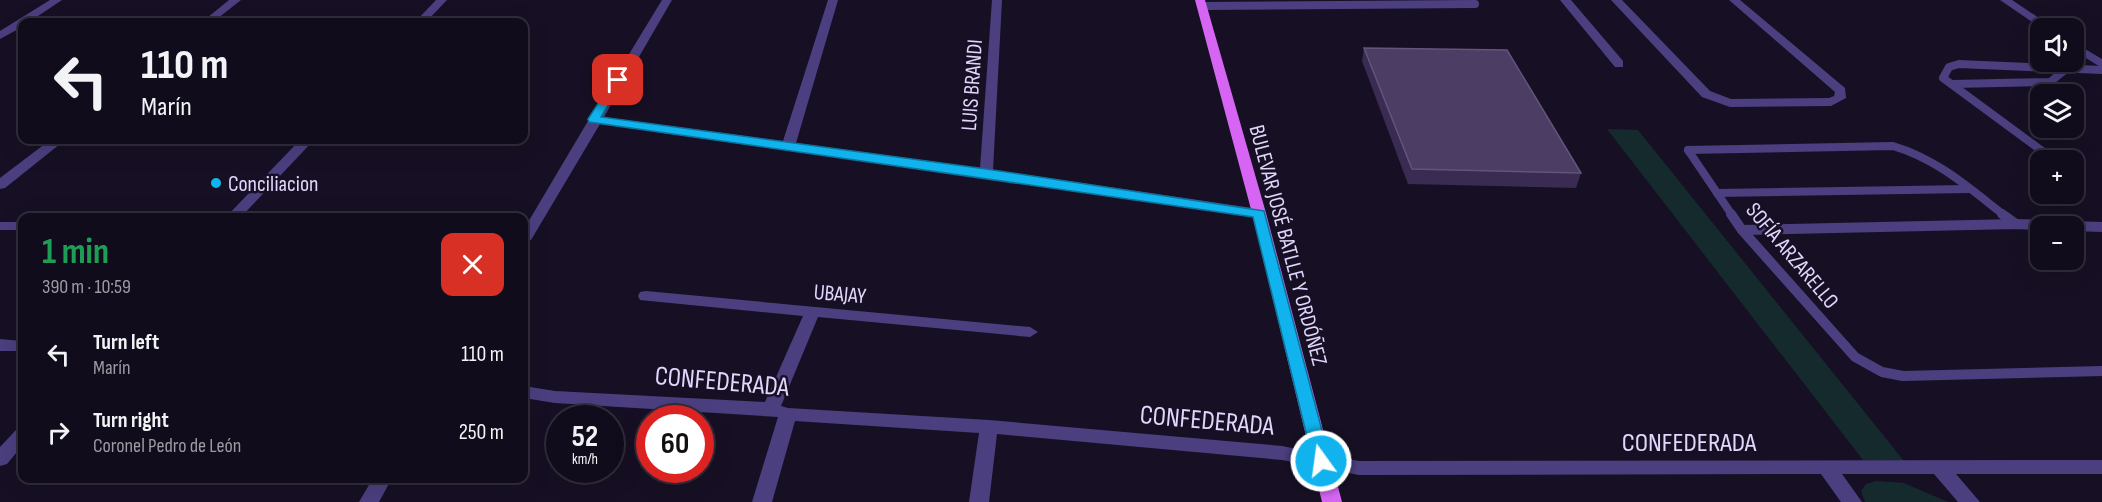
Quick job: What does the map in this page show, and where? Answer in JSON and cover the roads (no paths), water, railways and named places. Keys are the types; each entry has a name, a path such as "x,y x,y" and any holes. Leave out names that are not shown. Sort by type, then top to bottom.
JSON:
{"main road":[{"name":"BULEVAR JOSÉ BATLLE Y ORDÓÑEZ","path":"1201,3 1259,213 1332,502"}],"street":[{"path":"28,18 57,0"},
{"path":"212,18 236,0"},
{"path":"424,18 442,0"},
{"path":"528,233 593,119 667,0"},
{"path":"788,147 832,0"},
{"name":"LUIS BRANDI","path":"986,173 997,0"},
{"path":"1565,0 1619,64"},
{"path":"1616,0 1706,93 1718,100 1730,103 1831,102 1840,98 1841,91 1734,0"},
{"path":"2005,0 2033,18"},
{"path":"0,36 18,25"},
{"path":"2084,52 2102,64"},
{"path":"593,119 1259,213"},
{"path":"0,185 53,144"},
{"path":"237,213 303,144"},
{"path":"0,226 18,226"},
{"name":"UBAJAY","path":"646,296 1030,332"},
{"path":"762,502 780,411 812,313"},
{"path":"0,345 18,346"},
{"name":"CONFEDERADA","path":"528,393 555,397 989,427 1281,453 1359,468 2102,467"},
{"path":"979,502 989,427"},
{"path":"0,459 18,439"},
{"path":"1827,469 1852,502"},
{"path":"1940,469 1970,502"},
{"path":"369,502 380,483"}],"lane":[{"path":"1201,3 1475,4 1473,0"},
{"path":"2030,65 1959,64 1949,67 1943,78 2041,150"},
{"path":"2084,70 2102,70"},
{"path":"1952,84 2050,82 2062,72"},
{"name":"SOFÍA ARZARELLO","path":"1969,189 1928,159 1909,150 1893,146 1688,150 1742,230 1855,357 1882,372 1903,376 2102,371"},
{"path":"1717,193 1969,189 2016,224"},
{"path":"1742,230 2016,224 2102,227"}],"place":[{"name":"Conciliacion","path":"216,183"}]}
